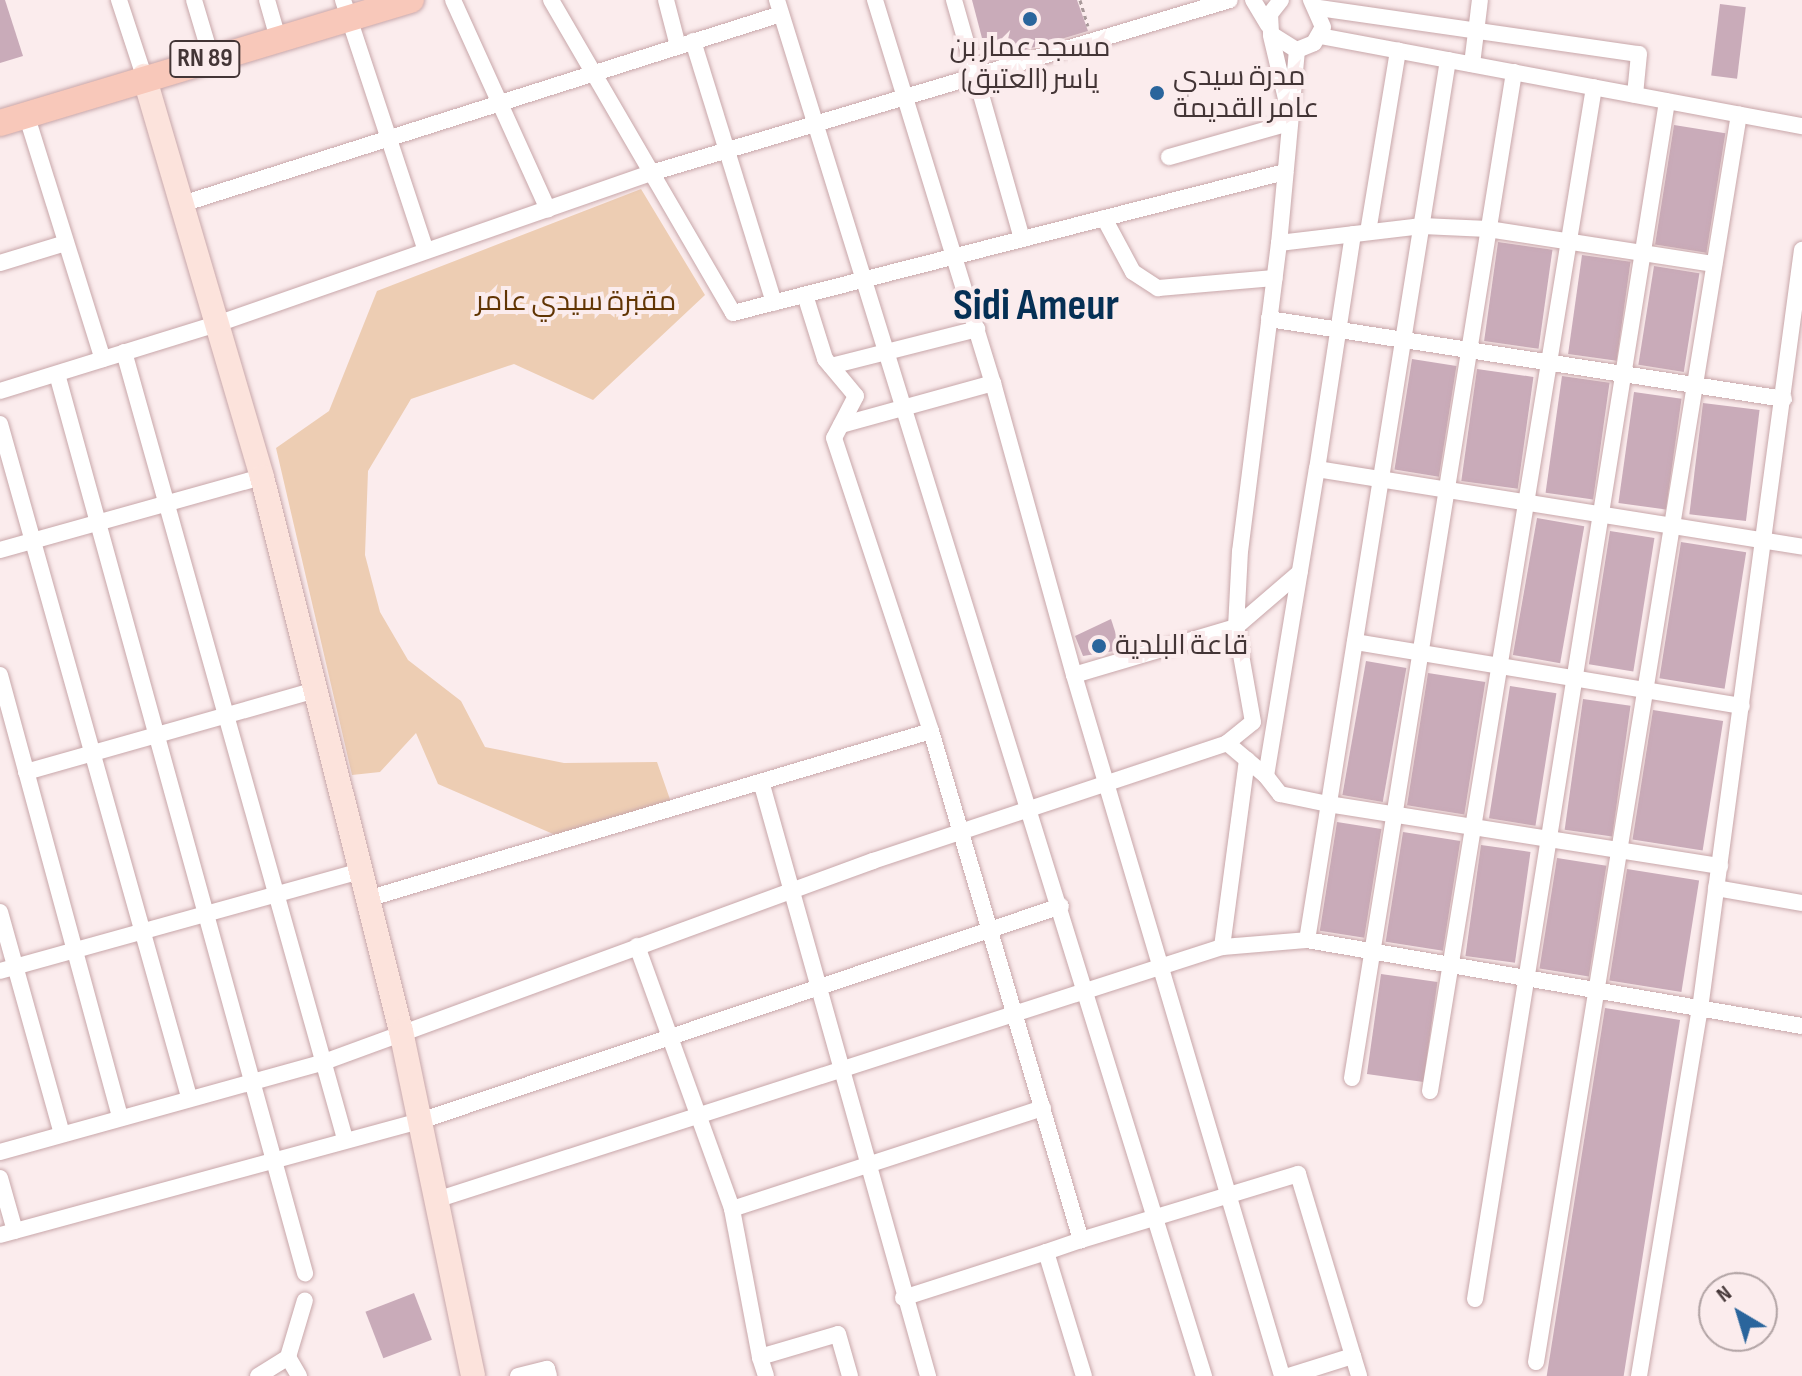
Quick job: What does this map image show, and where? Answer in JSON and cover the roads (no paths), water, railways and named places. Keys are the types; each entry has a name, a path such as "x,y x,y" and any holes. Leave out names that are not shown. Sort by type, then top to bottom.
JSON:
{"main road":[{"name":"RN 89","path":"0,123 144,76 278,38 346,9 411,0"},
{"path":"144,76 262,477 401,1031 473,1376"}],"street":[{"path":"119,0 144,76"},
{"path":"194,0 211,57"},
{"path":"267,0 278,38"},
{"path":"453,0 548,209"},
{"path":"551,0 733,313 1285,172"},
{"path":"666,0 727,150 774,303"},
{"path":"875,0 993,383 1104,784 1282,1376"},
{"path":"954,0 1022,239"},
{"path":"0,391 217,324 651,173 1230,0"},
{"path":"1253,0 1269,30 1287,117"},
{"path":"1269,30 1281,0"},
{"path":"1472,64 1480,0"},
{"path":"1320,36 1315,4 1639,54 1635,95"},
{"path":"182,204 686,43 779,7 813,125 1032,808 1204,1376"},
{"path":"346,9 426,251"},
{"path":"1269,30 1297,50"},
{"path":"1297,50 1320,36 1802,126"},
{"path":"0,1152 61,1131 324,1062 401,1031 790,891 1227,743 1253,722 1236,627 1240,551 1279,243 1287,117 1297,50"},
{"path":"1266,776 1338,334 1398,50"},
{"path":"1307,940 1448,60"},
{"path":"1352,1078 1514,72"},
{"path":"1430,1091 1594,87"},
{"path":"1475,1299 1667,101"},
{"path":"26,114 103,359"},
{"path":"1536,1362 1739,114"},
{"path":"1169,157 1287,117"},
{"path":"1104,218 1133,272 1158,288 1275,278"},
{"path":"1279,243 1422,226 1488,229 1569,244 1714,264"},
{"path":"0,263 66,243"},
{"path":"1639,1376 1700,1009 1784,403 1802,250"},
{"path":"805,295 831,366 856,396 834,438 931,731 1081,1240"},
{"path":"1269,319 1403,345 1694,386 1784,403 1802,410"},
{"path":"831,366 977,329"},
{"path":"124,352 345,1139"},
{"path":"57,374 305,1273"},
{"path":"841,425 993,383"},
{"path":"0,424 189,1097"},
{"path":"1317,469 1446,492 1527,500 1802,547"},
{"path":"0,550 262,477"},
{"path":"1074,675 1236,627 1300,572"},
{"path":"1355,642 1500,667 1645,686 1742,706"},
{"path":"0,675 120,1116"},
{"path":"26,772 315,690"},
{"path":"367,899 762,785 931,731"},
{"path":"1227,743 1266,776 1280,794 1473,831 1720,866"},
{"path":"1222,947 1247,760"},
{"path":"762,785 815,988 928,1376"},
{"path":"8,968 361,871"},
{"path":"1716,888 1802,903"},
{"path":"0,1178 7,1233 420,1121 1061,906"},
{"path":"0,912 8,968 61,1131"},
{"path":"436,1200 1222,947 1307,940 1450,969 1802,1026"},
{"path":"637,946 701,1115 732,1209 766,1376"},
{"path":"732,1209 865,1163 1043,1108"},
{"path":"903,1298 1298,1174 1359,1376"},
{"path":"1046,1252 1084,1376"},
{"path":"258,1376 288,1357 305,1300"},
{"path":"760,1357 838,1334 850,1376"},
{"path":"1289,1376 1353,1356"},
{"path":"288,1357 299,1376"},
{"path":"518,1376 547,1369 549,1376"}],"place":[{"name":"مسجد عمار بن ياسر (العتيق)","path":"1030,19"},
{"name":"مدرة سيدي عامر القديمة","path":"1157,93"},
{"name":"قاعة البلدية","path":"1099,646"}],"district":[{"name":"Sidi Ameur","path":"1036,306"}],"park label":[{"name":"مقبرة سيدي عامر","path":"576,302"}]}
